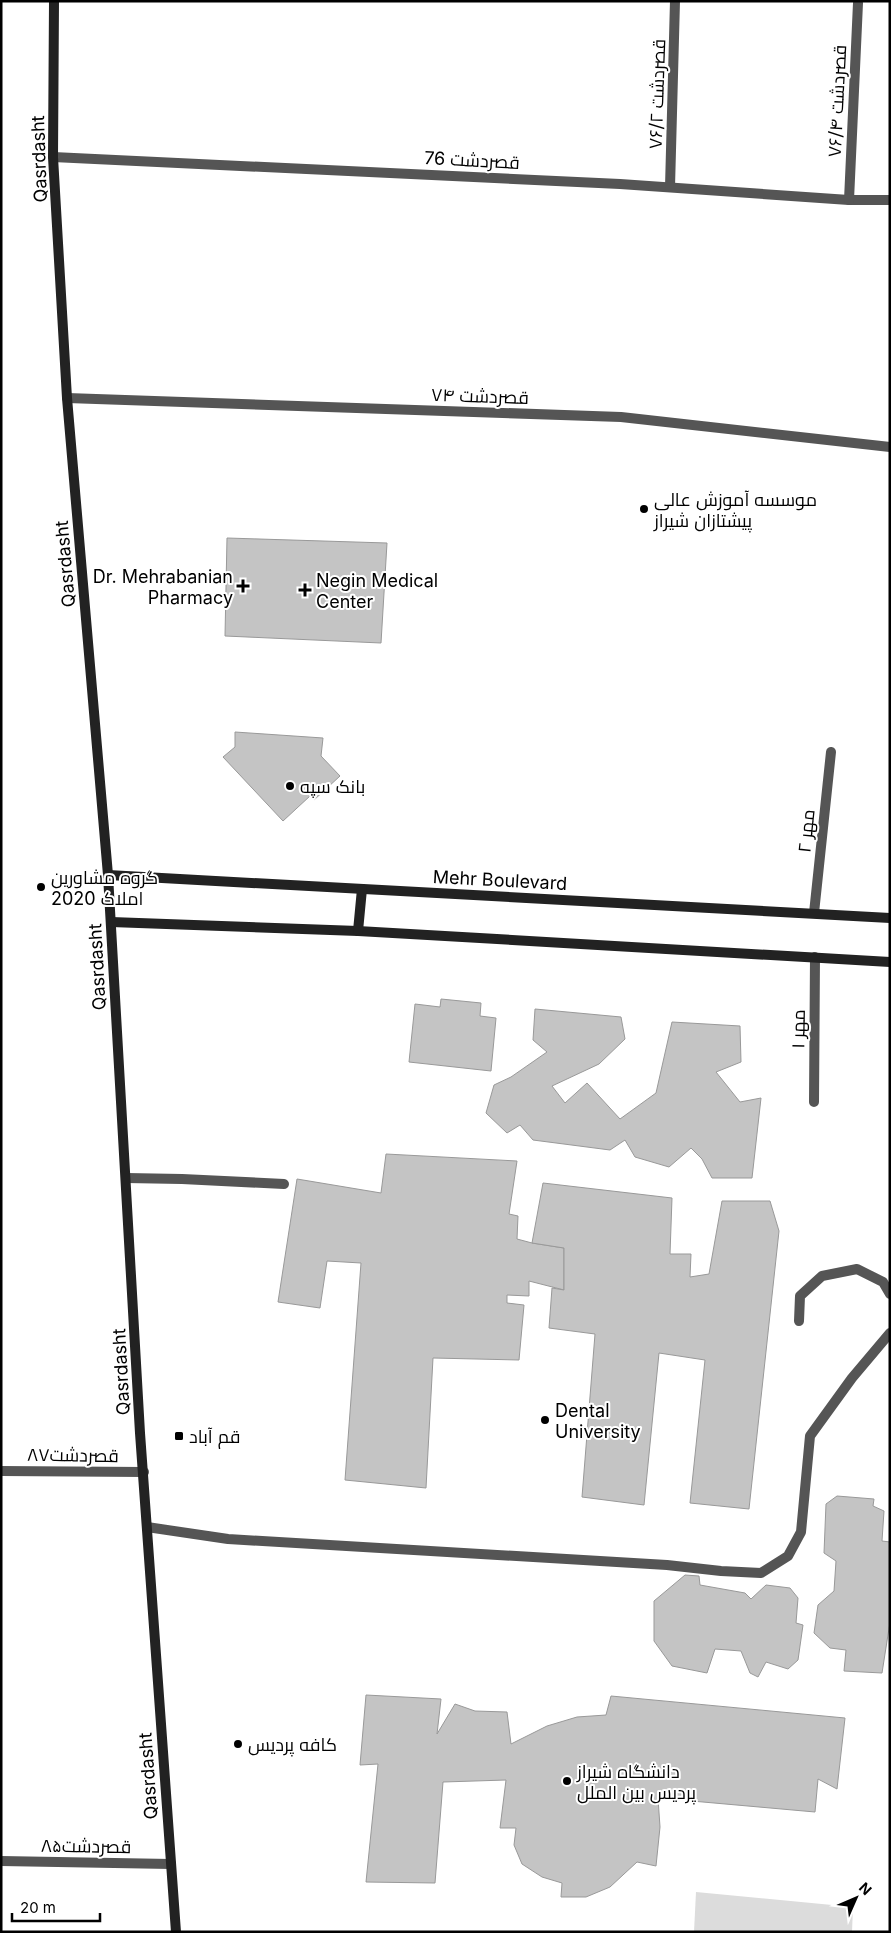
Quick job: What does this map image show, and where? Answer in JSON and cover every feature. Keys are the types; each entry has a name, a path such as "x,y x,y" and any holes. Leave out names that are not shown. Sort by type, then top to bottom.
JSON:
{"main road":[{"name":"Qasrdasht","path":"54,1 53,157 67,398 108,875 146,1527 176,1932"},
{"name":"Mehr Boulevard","path":"108,875 890,918"},
{"path":"358,931 362,889"},
{"path":"110,922 358,931 890,962"}],"street":[{"name":"۷۶/۲ قصردشت","path":"670,187 675,1"},
{"name":"۷۶/۴ قصردشت","path":"849,200 858,4"},
{"name":"76 قصردشت","path":"53,157 670,187 849,200 890,200"},
{"name":"۷۴ قصردشت","path":"67,398 621,417 890,447"},
{"name":"۲ مهر","path":"814,913 831,752"},
{"name":"۱ مهر","path":"814,1102 815,957"},
{"path":"126,1178 284,1184"},
{"path":"799,1321 800,1296 822,1276 857,1269 884,1282 890,1294"},
{"path":"146,1527 228,1539 668,1565 761,1573 788,1556 800,1532 810,1436 852,1378 890,1333"},
{"name":"قصردشت۸۷","path":"1,1471 144,1472"},
{"name":"قصردشت۸۵","path":"1,1860 171,1864"}],"shaded area":[{"path":"696,1892 853,1907 852,1932 694,1932"}],"building":[{"name":"Negin Medical Center","path":"227,538 387,543 381,643 225,636"},
{"name":"بانک سپه","path":"235,732 323,738 321,756 340,776 314,800 310,796 283,821 223,757 235,747"},
{"path":"441,999 481,1003 480,1016 496,1018 491,1071 409,1062 415,1004 440,1007"},
{"path":"535,1009 621,1017 625,1039 599,1064 552,1086 565,1103 587,1083 620,1119 656,1093 672,1022 740,1026 741,1062 716,1072 740,1102 761,1098 752,1178 712,1178 702,1159 691,1148 669,1167 635,1157 625,1140 610,1150 533,1140 520,1125 507,1133 486,1113 494,1085 511,1077 547,1052 533,1040"},
{"path":"386,1154 517,1161 509,1214 518,1216 517,1239 564,1248 564,1290 529,1281 529,1296 507,1295 507,1303 524,1305 519,1360 433,1358 426,1488 345,1480 361,1263 327,1261 320,1308 278,1302 297,1179 381,1193"},
{"path":"543,1183 672,1198 670,1254 691,1254 690,1277 709,1274 722,1201 770,1201 779,1231 749,1509 690,1503 705,1360 659,1353 644,1505 582,1497 595,1334 549,1328 552,1288 564,1290 564,1248 532,1243"},
{"path":"837,1496 874,1499 873,1506 884,1511 882,1541 890,1542 890,1622 882,1673 844,1671 846,1650 830,1648 814,1633 818,1605 834,1591 836,1561 824,1553 826,1504"},
{"path":"685,1575 699,1576 700,1585 745,1593 751,1599 766,1585 790,1588 798,1598 796,1623 803,1625 798,1660 788,1669 766,1662 758,1677 750,1673 741,1651 715,1649 707,1673 672,1666 654,1641 654,1601"},
{"path":"366,1695 441,1699 437,1734 455,1704 475,1711 507,1712 511,1744 547,1726 577,1717 606,1715 611,1696 845,1718 837,1789 818,1779 815,1812 658,1798 660,1827 656,1866 637,1862 610,1887 586,1897 561,1897 562,1883 542,1877 522,1864 514,1845 516,1828 500,1828 506,1780 443,1782 435,1883 366,1882 378,1764 360,1765"}],"place":[{"name":"موسسه آموزش عالی پیشتازان شیراز","path":"644,509"},
{"name":"Dr. Mehrabanian Pharmacy","path":"243,586"},
{"name":"Negin Medical Center","path":"305,590"},
{"name":"بانک سپه","path":"290,786"},
{"name":"گروه مشاورین املاک 2020","path":"41,887"},
{"name":"Dental University","path":"545,1420"},
{"name":"قم آباد","path":"179,1436"},
{"name":"کافه پردیس","path":"238,1744"},
{"name":"دانشگاه شیراز پردیس بین الملل","path":"567,1781"}]}
